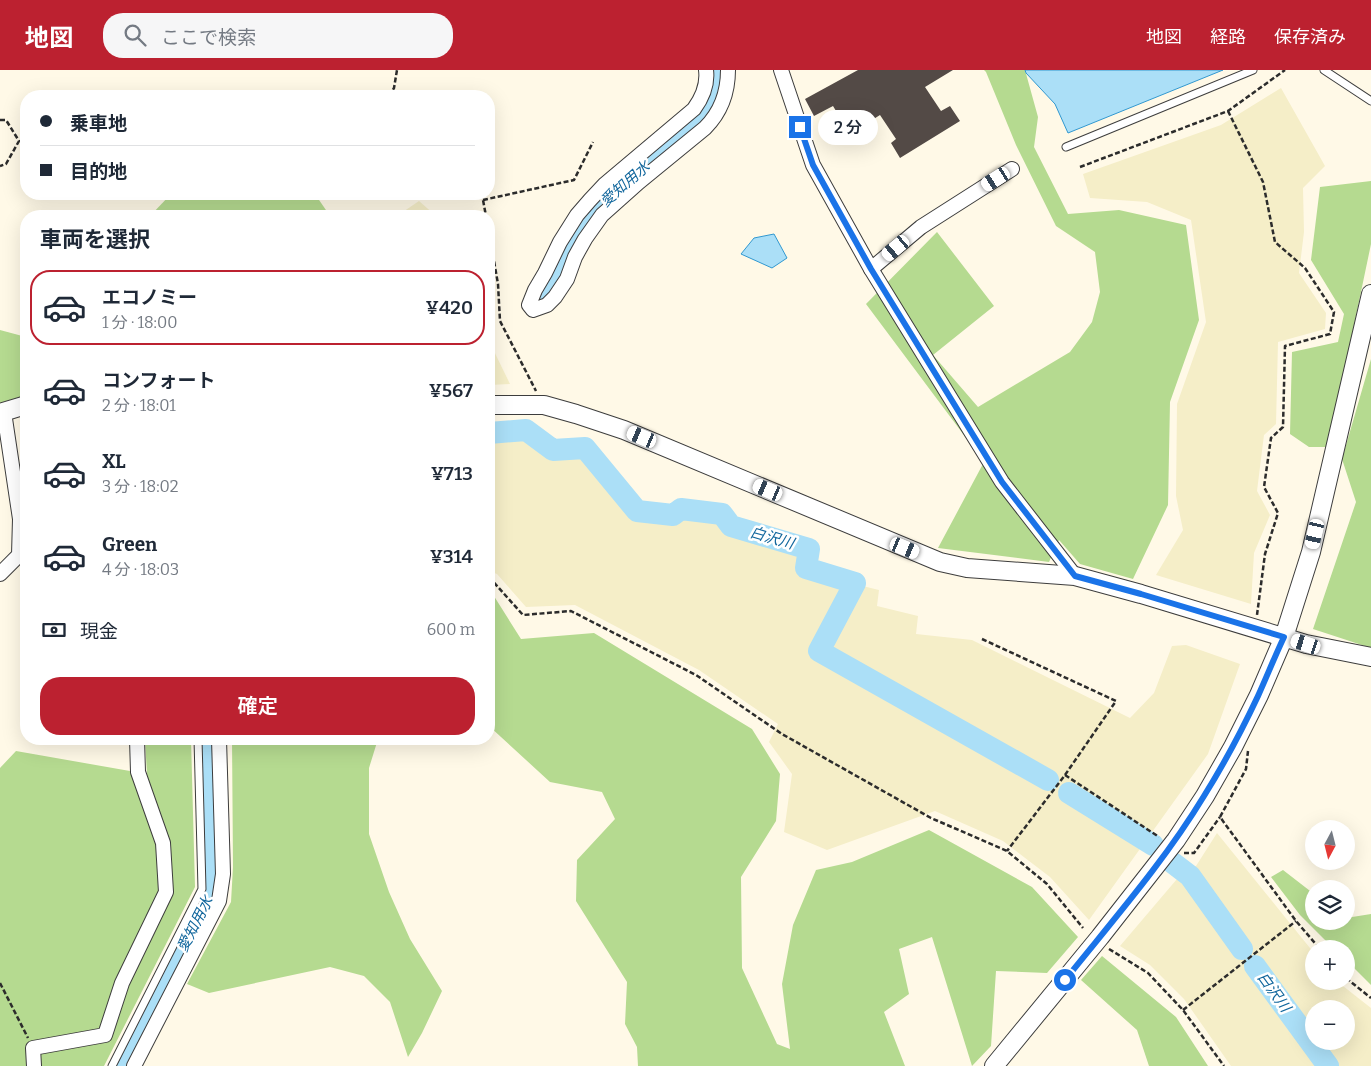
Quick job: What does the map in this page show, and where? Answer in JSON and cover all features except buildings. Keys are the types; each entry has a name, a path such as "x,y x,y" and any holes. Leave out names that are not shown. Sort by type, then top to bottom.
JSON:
{"street":[{"path":"706,70 706,87 694,110 604,184 577,215 560,242 535,290 529,305 533,310 547,305 555,297 567,278 575,257 585,239 602,215 624,194 714,119 726,92 728,70"},
{"path":"781,70 813,165 871,269 1002,482 1075,576"},
{"path":"871,269 921,227 1012,169"},
{"path":"994,1066 1100,937 1176,840 1233,748 1284,637 1311,552 1371,294"},
{"path":"495,405 544,405 624,430 940,562 967,568 1075,576 1306,644 1371,657"},
{"path":"0,574 19,555 20,519 2,413 20,407"},
{"path":"34,1066 33,1048 105,1035 122,983 166,892 163,843 138,772 137,745"},
{"path":"134,1066 219,901 223,874 218,745"}],"lane":[{"path":"1066,148 1254,70"},
{"path":"1324,70 1371,101"},
{"path":"112,1066 202,889 198,745"}],"path":[{"path":"393,90 397,70"},
{"path":"1080,167 1228,110 1285,70"},
{"path":"1228,110 1263,182 1275,242 1304,268 1334,312 1330,334 1285,346 1283,427 1270,438 1264,487 1278,513 1265,554 1255,628"},
{"path":"0,120 6,120 19,141 6,164 0,166"},
{"path":"495,197 574,180 593,142"},
{"path":"483,200 485,210"},
{"path":"495,267 500,321 544,405"},
{"path":"495,584 523,614 572,611 696,675 782,734 931,818 1007,851 1046,884 1083,928"},
{"path":"982,639 1116,701 1065,775 1007,851"},
{"path":"1182,852 1194,853 1220,818 1246,768 1248,750"},
{"path":"1065,775 1165,841"},
{"path":"1220,818 1296,921 1312,940"},
{"path":"1183,1010 1296,921"},
{"path":"1107,947 1148,973 1183,1010 1224,1066"},
{"path":"0,983 33,1048"},
{"path":"1355,985 1371,998"}],"shaded area":[{"path":"1281,88 1325,166 1303,188 1304,232 1299,273 1326,313 1325,329 1278,342 1276,424 1264,435 1257,491 1270,515 1254,553 1251,604 1156,575 1183,530 1176,496 1177,404 1206,322 1191,220 1147,202 1090,198 1083,174 1221,125"},
{"path":"419,201 429,210 406,210"},
{"path":"495,353 510,384 495,385"},
{"path":"521,430 548,455 582,453 633,516 671,521 683,516 719,520 728,531 802,554 801,571 879,590 877,606 918,616 916,634 972,640 1130,718 1154,693 1172,646 1186,645 1240,664 1208,754 1089,920 1050,877 1003,841 935,811 827,850 784,832 792,774 769,742 778,724 699,670 575,605 526,607 495,573 495,434"},
{"path":"1217,833 1305,942 1305,990 1348,990 1371,1008 1371,1066 1231,1066 1184,999 1150,965 1120,946 1177,879 1196,866"}],"green space":[{"path":"984,70 1025,70 1038,117 1034,147 1068,214 1119,210 1186,225 1199,320 1170,402 1168,505 1133,579 1080,564 1059,540 1049,562 938,548 984,462 866,304 937,232 994,306 933,355 978,407 1070,352 1092,322 1100,292 1095,252 1056,226 1016,145"},
{"path":"1371,181 1371,244 1326,447 1309,447 1290,434 1292,352 1338,342 1344,314 1311,260 1320,187"},
{"path":"165,200 319,200 326,210 156,210"},
{"path":"0,330 20,335 20,397 0,403"},
{"path":"1371,359 1371,648 1313,629 1356,502 1342,459"},
{"path":"495,598 521,639 594,633 752,729 780,774 776,821 741,877 742,968 777,1044 790,1049 782,984 793,925 816,870 852,862 929,830 1032,887 1078,937 1047,973 996,971 991,1046 972,1066 932,937 899,949 909,994 884,1012 905,1066 638,1066 637,1047 625,1024 627,982 576,901 577,860 615,819 602,792 550,782 495,732"},
{"path":"145,745 191,745 195,887 104,1066 0,1066 0,768 16,751 147,774"},
{"path":"232,745 376,745 369,768 369,834 389,892 410,939 442,991 408,1057 390,1002 364,976 330,967 209,993 187,984 231,902 233,867"},
{"path":"1283,870 1305,887 1305,920 1300,915 1271,877"},
{"path":"1371,914 1371,985 1355,969 1355,940 1325,940 1315,930 1355,930 1355,917"},
{"path":"1102,956 1176,1017 1208,1066 1149,1066 1137,1030 1081,980"}],"water":[{"path":"1025,70 1223,70 1068,133 1055,104"},
{"path":"774,234 787,258 772,268 741,254 754,238"}],"waterway":[{"name":"愛知用水","path":"533,306 550,289 572,244 591,214 618,187 678,139 709,109 717,93 719,84 718,70"},
{"name":"白沢川","path":"495,433 526,430 553,450 585,448 637,511 673,515 681,509 722,514 731,526 809,549 806,568 855,583 819,651 1048,780"},
{"name":"愛知用水","path":"124,1066 212,890 209,745"},
{"name":"白沢川","path":"1069,793 1153,845"},
{"name":"白沢川","path":"1173,863 1190,876 1242,949"},
{"name":"白沢川","path":"1255,966 1328,1066"}],"route":[{"path":"800,127 813,165 871,269 1002,482 1075,576 1284,637 1233,748 1205,796 1156,868 1065,980"}]}
